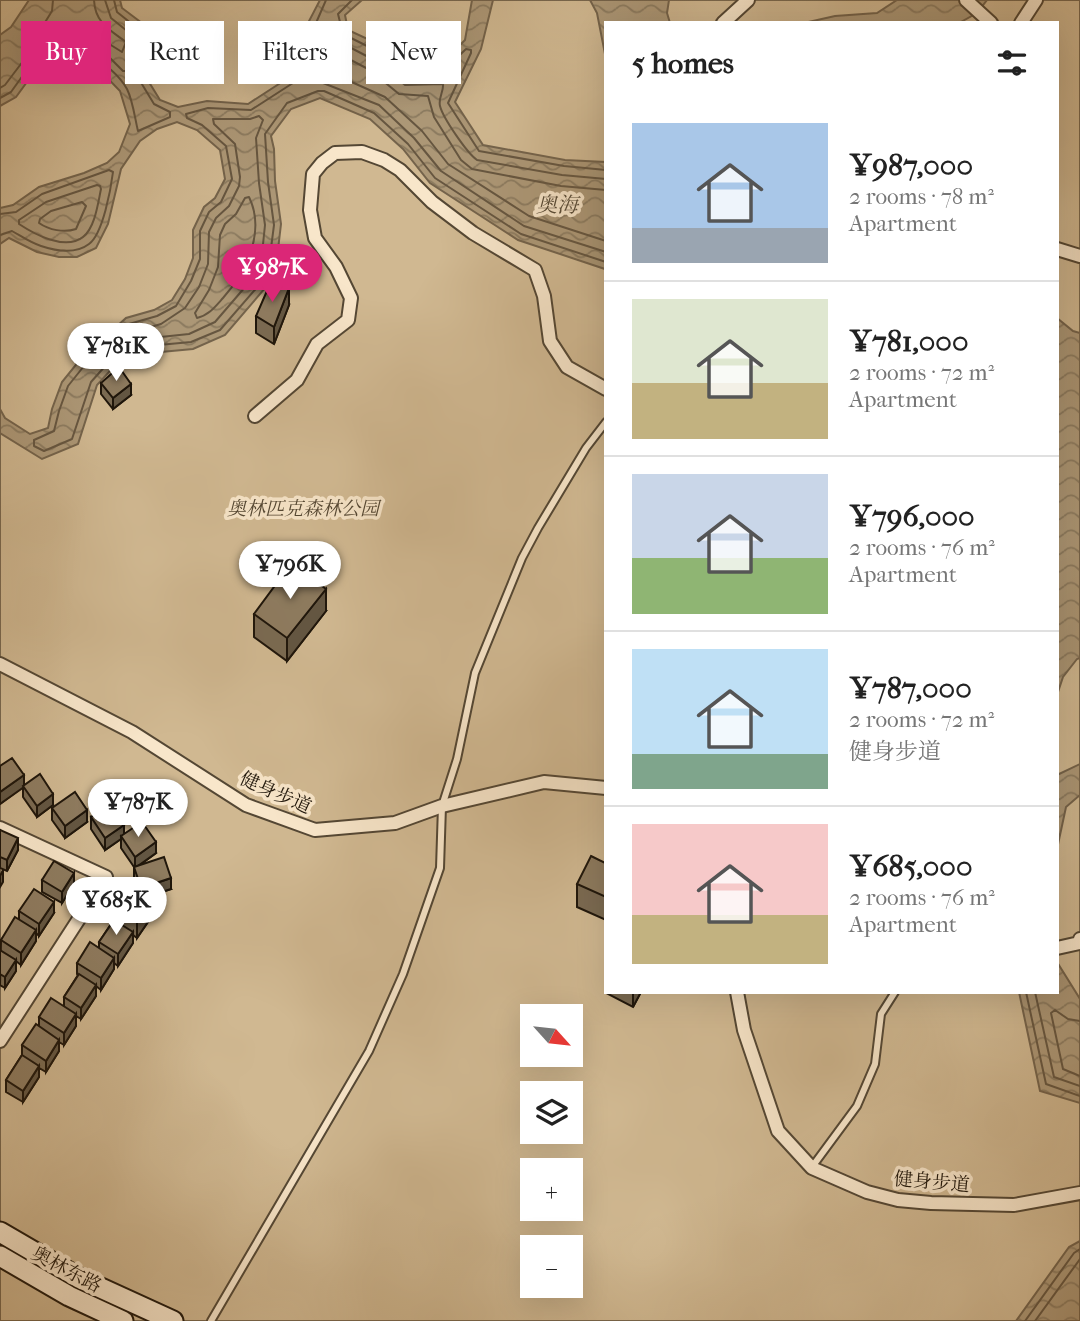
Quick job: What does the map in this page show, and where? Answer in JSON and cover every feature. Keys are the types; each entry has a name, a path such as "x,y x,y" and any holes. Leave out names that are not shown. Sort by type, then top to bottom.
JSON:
{"main road":[{"name":"奥林东路","path":"0,1232 79,1278 173,1321"},
{"name":"奥林东路","path":"0,1256 69,1296 122,1321"}],"street":[{"path":"725,21 748,0"},
{"path":"966,0 988,20"},
{"path":"1022,21 1036,0"},
{"path":"255,416 297,380 317,344 348,320 351,298 336,267 315,238 310,210 313,174 335,153 362,152 384,160 435,197 473,233 535,270 544,296 550,341 567,367 604,387"},
{"path":"1059,250 1080,256"},
{"name":"健身步道","path":"0,664 132,732 246,805 315,830 395,823 442,806 544,782 604,789"},
{"path":"0,828 106,877 4,1025 0,1041"},
{"path":"1059,948 1079,943 1080,939"},
{"name":"健身步道","path":"737,994 744,1030 778,1130 812,1168 867,1192 931,1203 1014,1205 1080,1193"}],"lane":[{"path":"211,1321 369,1051 403,974 440,868 442,806 457,759 475,673 522,558 586,448 604,425"},
{"path":"812,1168 857,1106 875,1064 881,1014 894,994"}],"green space":[{"name":"奥林匹克森林公园","path":"0,0 1080,0 1080,1321 0,1321"}],"water":[{"name":"奥海","path":"29,0 120,0 122,8 139,21 125,21 125,84 150,84 160,100 178,107 207,101 248,104 279,84 352,84 352,32 366,38 366,84 461,84 461,44 465,40 472,0 493,0 481,49 455,102 483,145 565,160 604,162 604,269 518,240 430,183 403,149 370,119 320,98 291,109 271,136 281,224 277,258 266,287 225,335 193,349 150,353 120,360 97,385 78,444 42,459 0,433 0,409 5,418 30,434 48,428 62,382 79,361 126,318 154,310 172,300 185,279 193,258 193,230 204,207 215,198 225,179 220,150 197,130 177,122 157,129 140,141 121,169 108,224 96,248 77,257 59,257 37,252 9,238 0,244 0,208 13,205 39,187 107,163 119,152 130,124 120,91 111,82 111,21 21,21 21,84 26,84 16,97 0,106 0,35 11,27"},
{"name":"奥海","path":"320,0 362,0 345,15 346,21 309,21"},
{"path":"590,0 669,0 667,13 669,21 604,21 604,49 597,13"},
{"path":"897,0 987,0 977,13 963,21 813,21 835,16 877,13"},
{"path":"1059,320 1080,333 1080,658 1063,677 1059,689"},
{"path":"1080,764 1080,795 1066,807 1059,840 1059,774"},
{"path":"1059,965 1080,999 1080,1103 1040,1091 1019,994 1059,994"},
{"path":"1080,1241 1080,1321 1016,1321 1069,1247"}],"building":[{"path":"270,284 289,288 274,327 256,316"},
{"path":"119,367 131,384 113,398 101,383"},
{"path":"291,564 326,589 287,638 254,614"},
{"path":"12,758 24,775 0,792 0,766"},
{"path":"40,774 53,794 37,806 23,786"},
{"path":"75,792 87,810 65,826 52,808"},
{"path":"110,804 124,825 105,838 91,817"},
{"path":"142,822 156,842 135,857 121,836"},
{"path":"0,830 18,838 7,860 0,857"},
{"path":"591,856 604,862 604,896 577,884"},
{"path":"164,857 171,878 141,888 134,867"},
{"path":"54,861 74,873 62,892 42,880"},
{"path":"127,882 152,898 137,921 113,905"},
{"path":"34,889 54,902 39,924 19,911"},
{"path":"15,917 36,930 21,953 1,940"},
{"path":"114,920 133,932 118,954 99,942"},
{"path":"90,942 114,958 101,978 77,963"},
{"path":"0,950 16,960 5,977 0,974"},
{"path":"79,974 96,985 81,1008 64,997"},
{"path":"51,998 76,1014 64,1033 39,1017"},
{"path":"36,1024 59,1040 46,1061 22,1045"},
{"path":"22,1055 39,1066 23,1091 6,1080"}]}
